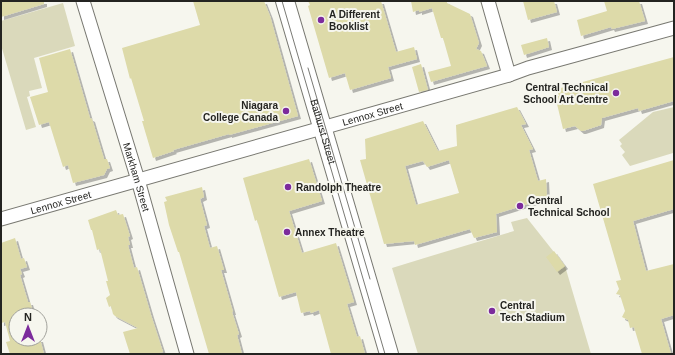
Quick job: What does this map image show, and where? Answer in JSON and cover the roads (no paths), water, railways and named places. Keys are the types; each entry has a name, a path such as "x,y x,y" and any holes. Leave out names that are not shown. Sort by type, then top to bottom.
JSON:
{"main road":[{"name":"Bathurst Street","path":"285,1 389,354"}],"street":[{"name":"Markham Street","path":"83,1 138,180 187,354"},
{"path":"488,1 509,75"},
{"name":"Lennox Street","path":"1,219 509,75 528,68 674,28"}],"tram line":[{"path":"282,1 385,354"},
{"path":"308,68 370,279"}],"place":[{"name":"A Different Booklist","path":"321,20"},
{"name":"Central Technical School Art Centre","path":"616,93"},
{"name":"Niagara College Canada","path":"286,111"},
{"name":"Randolph Theatre","path":"288,187"},
{"name":"Central Technical School","path":"520,206"},
{"name":"Annex Theatre","path":"287,232"},
{"name":"Central Tech Stadium","path":"492,311"}]}
